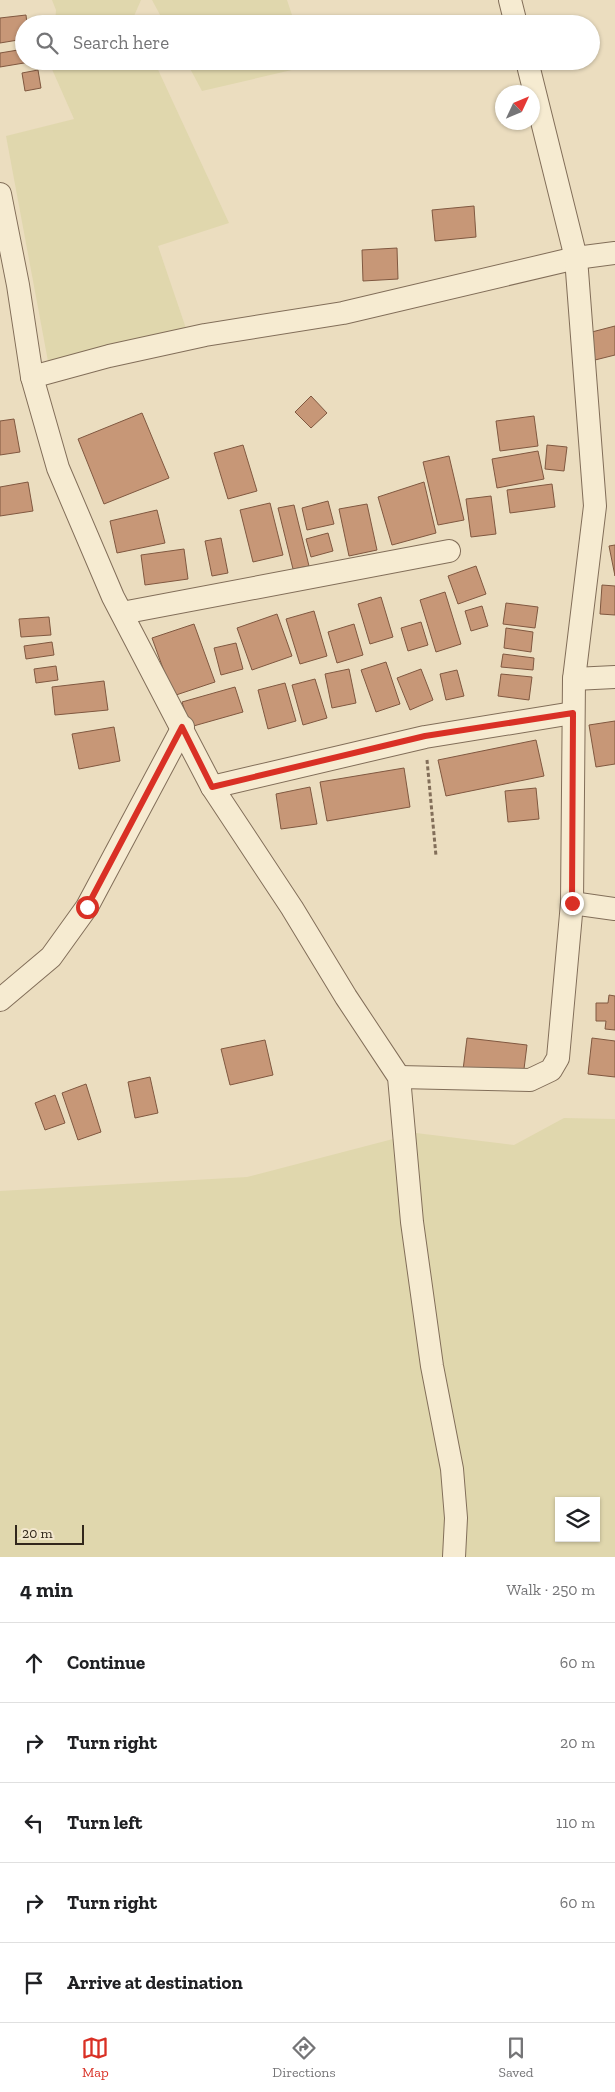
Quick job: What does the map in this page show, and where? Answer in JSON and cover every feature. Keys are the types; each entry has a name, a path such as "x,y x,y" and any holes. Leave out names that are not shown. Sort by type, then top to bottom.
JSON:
{"street":[{"path":"510,0 514,15"},
{"path":"399,1077 530,1080 551,1070 558,1058 572,903 574,679 595,506 576,258 529,70"},
{"path":"0,194 18,285 32,377 58,468 122,613 212,787 292,908 346,997 399,1077 412,1222 430,1357 452,1469 456,1518 454,1557"},
{"path":"32,377 108,356 206,336 342,313 576,258 615,252"},
{"path":"122,613 449,550"},
{"path":"574,679 615,677"},
{"path":"212,787 425,736 573,713"},
{"path":"0,1000 51,957 87,907 182,727"},
{"path":"572,903 615,909"}],"path":[{"path":"425,736 436,856"}],"shaded area":[{"path":"52,0 141,0 134,15 56,15 56,10"},
{"path":"152,0 287,0 292,15 160,15"},
{"path":"52,70 158,70 229,223 158,246 193,349 50,372 6,136 74,119"},
{"path":"191,70 292,70 202,91"},
{"path":"564,1118 615,1119 615,1557 0,1557 0,1191 247,1177 416,1133 514,1145"}],"building":[{"path":"15,16 15,40 0,43 0,18"},
{"path":"15,50 15,64 0,67 0,53"},
{"path":"38,70 41,88 25,91 22,73"},
{"path":"474,206 476,237 435,241 432,210"},
{"path":"397,248 398,279 363,281 362,250"},
{"path":"615,326 615,355 595,360 588,333"},
{"path":"311,396 327,413 311,428 295,412"},
{"path":"142,413 169,478 104,504 78,439"},
{"path":"534,416 538,446 500,451 496,421"},
{"path":"14,419 20,452 0,455 0,421"},
{"path":"243,445 257,491 228,499 214,453"},
{"path":"547,445 567,447 564,471 545,469"},
{"path":"538,451 544,479 497,488 492,459"},
{"path":"449,456 464,520 438,525 423,462"},
{"path":"28,482 33,511 0,516 0,487"},
{"path":"424,482 436,533 392,545 378,497"},
{"path":"552,484 555,507 510,513 507,490"},
{"path":"491,496 496,534 471,537 466,499"},
{"path":"328,501 334,524 307,530 302,508"},
{"path":"270,503 283,555 253,562 240,510"},
{"path":"367,504 377,550 349,556 339,509"},
{"path":"294,505 309,566 293,569 278,508"},
{"path":"157,510 165,543 117,553 110,521"},
{"path":"328,533 333,551 311,557 306,539"},
{"path":"221,538 228,573 212,576 205,541"},
{"path":"615,545 615,576 609,546"},
{"path":"184,549 188,579 145,585 141,555"},
{"path":"476,566 486,594 458,604 448,576"},
{"path":"602,585 615,586 615,615 600,614"},
{"path":"445,592 461,644 436,652 420,600"},
{"path":"381,597 393,637 370,644 358,604"},
{"path":"506,603 538,607 535,628 503,624"},
{"path":"482,606 488,626 471,631 465,611"},
{"path":"314,611 327,656 300,664 286,619"},
{"path":"277,614 292,656 252,670 237,628"},
{"path":"49,617 51,635 21,637 19,619"},
{"path":"421,622 428,645 408,651 401,628"},
{"path":"194,624 215,682 173,696 152,638"},
{"path":"354,624 363,655 337,663 328,632"},
{"path":"506,628 533,632 531,652 504,648"},
{"path":"52,642 54,655 26,659 24,646"},
{"path":"236,643 243,669 221,675 214,648"},
{"path":"503,654 534,658 533,670 501,667"},
{"path":"386,662 400,704 376,712 361,670"},
{"path":"56,666 58,680 36,683 34,669"},
{"path":"349,669 356,703 332,708 325,674"},
{"path":"421,669 433,700 410,710 397,678"},
{"path":"457,670 464,696 446,700 440,674"},
{"path":"501,674 532,677 529,700 498,696"},
{"path":"315,679 327,718 303,725 292,685"},
{"path":"104,681 108,710 55,715 52,687"},
{"path":"285,683 296,721 268,729 258,690"},
{"path":"235,687 243,712 190,727 182,702"},
{"path":"615,721 615,764 596,767 589,725"},
{"path":"114,727 120,761 79,769 72,734"},
{"path":"536,740 544,776 446,796 438,760"},
{"path":"404,768 410,807 327,821 320,782"},
{"path":"310,787 317,824 281,829 276,794"},
{"path":"536,788 539,819 508,822 505,791"},
{"path":"609,995 615,996 615,1030 605,1029 606,1021 596,1021 596,1003 608,1003"},
{"path":"467,1038 527,1045 523,1077 463,1070"},
{"path":"592,1038 615,1041 615,1077 588,1074"},
{"path":"265,1040 273,1075 230,1085 221,1049"},
{"path":"150,1077 158,1113 135,1118 128,1082"},
{"path":"86,1084 101,1132 78,1140 62,1093"},
{"path":"55,1095 65,1123 45,1130 35,1103"}],"route":[{"path":"87,907 182,727 212,787 425,736 573,713 572,903"}]}
